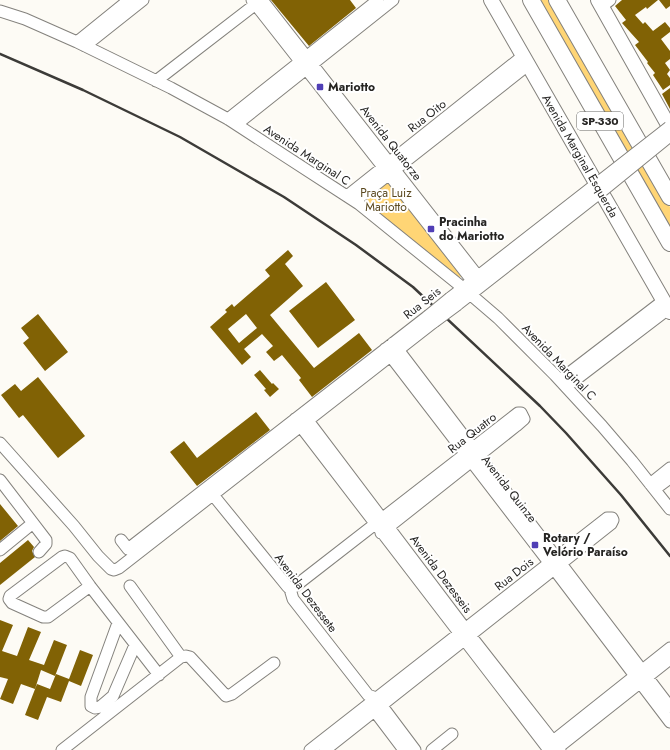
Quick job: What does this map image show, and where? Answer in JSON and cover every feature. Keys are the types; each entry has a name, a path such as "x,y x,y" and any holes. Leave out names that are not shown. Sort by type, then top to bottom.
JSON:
{"highway":[{"name":"SP-330","path":"531,0 670,243"},
{"name":"SP-330","path":"557,0 670,197"}],"main road":[{"name":"Avenida Marginal Esquerda","path":"491,0 667,307"},
{"path":"603,2 670,129"}],"street":[{"path":"81,44 129,0"},
{"path":"81,44 143,0"},
{"path":"233,122 378,0"},
{"path":"306,62 393,0"},
{"path":"156,81 258,1"},
{"name":"Avenida Quatorze","path":"258,1 389,169 474,285"},
{"name":"Avenida Marginal C","path":"0,11 25,19 81,44 156,81 233,122 351,199 474,285 498,318 563,384 632,461 670,509"},
{"name":"Rua Oito","path":"351,199 526,60"},
{"name":"Rua Seis","path":"194,504 598,188 670,129"},
{"path":"563,384 667,307"},
{"name":"Avenida Quinze","path":"391,350 641,677 670,722"},
{"name":"Avenida Dezesseis","path":"302,420 552,748"},
{"name":"Rua Quatro","path":"290,589 294,588 382,526 513,423"},
{"path":"0,443 111,569 119,568 194,504"},
{"path":"653,486 670,468"},
{"path":"653,486 670,478"},
{"path":"0,480 46,540 46,544 39,552"},
{"name":"Avenida Dezessete","path":"214,489 286,586 290,589 293,599 373,703 404,750"},
{"path":"121,540 128,549 194,504"},
{"name":"Rua Dois","path":"310,750 465,634 555,563 607,518 612,518 613,520 611,524 555,563"},
{"path":"0,550 33,523"},
{"path":"90,586 48,617 44,617 12,603 9,599 10,596 62,557 65,556 70,558 159,675"},
{"path":"130,586 181,657"},
{"path":"118,623 91,697 91,706 94,708 100,706 113,696 135,645"},
{"path":"552,748 641,677 670,648"},
{"path":"62,750 181,657 190,657 226,696 232,694 274,663"},
{"path":"641,677 670,659"},
{"name":"Avenida Quinze","path":"641,677 670,708"},
{"name":"Avenida Dezessete","path":"373,703 415,750"},
{"name":"Rua Dois","path":"325,750 373,703"},
{"path":"432,750 452,734"}],"green space":[{"path":"536,0 551,0 670,207 670,234"},
{"name":"Praça Luiz Mariotto","path":"388,178 462,276 457,276 362,200"}],"building":[{"path":"271,0 350,0 356,8 309,46"},
{"path":"622,0 658,0 647,9 646,7 635,15 643,24 645,22 653,31 665,22 670,28 670,32 661,39 670,51 670,59 665,63 670,70 667,74 670,78 670,85 663,90 653,75 655,73 635,45 639,42 622,23 626,20 615,6"},
{"path":"659,0 670,0 670,6 666,9"},
{"path":"670,88 670,109 662,94"},
{"path":"288,250 293,256 285,264 303,286 270,315 314,368 359,333 372,350 312,397 299,380 301,378 282,355 274,361 266,352 273,346 262,334 244,349 251,357 242,365 210,327 227,312 225,310 232,304 234,307 270,276 265,270","holes":["246,314 257,328 239,343 228,329"]},
{"path":"326,282 355,320 318,348 289,311"},
{"path":"38,314 68,352 45,371 23,343 29,338 21,328"},
{"path":"260,370 272,384 273,383 279,389 270,397 264,390 266,389 254,375"},
{"path":"38,377 85,436 58,458 23,415 19,418 1,395 15,384 21,391"},
{"path":"256,412 270,430 197,486 170,452 184,441 197,458"},
{"path":"0,504 18,526 0,541"},
{"path":"28,540 34,547 32,551 35,557 0,585 0,563"},
{"path":"0,620 13,625 2,651 17,656 28,627 41,632 29,660 44,665 54,640 67,645 55,676 41,670 35,689 21,684 13,704 0,699 8,679 0,677"},
{"path":"80,650 93,655 81,686 69,681 61,702 47,697 38,720 25,715 37,684 50,689 56,674 69,679"}],"railway":[{"path":"0,54 83,90 180,137 284,197 356,245 413,287 540,406 566,433 621,495 670,556"}],"place":[{"name":"Mariotto","path":"320,87"},
{"name":"Pracinha do Mariotto","path":"431,229"},
{"name":"Rotary / Velório Paraíso","path":"535,545"}]}
